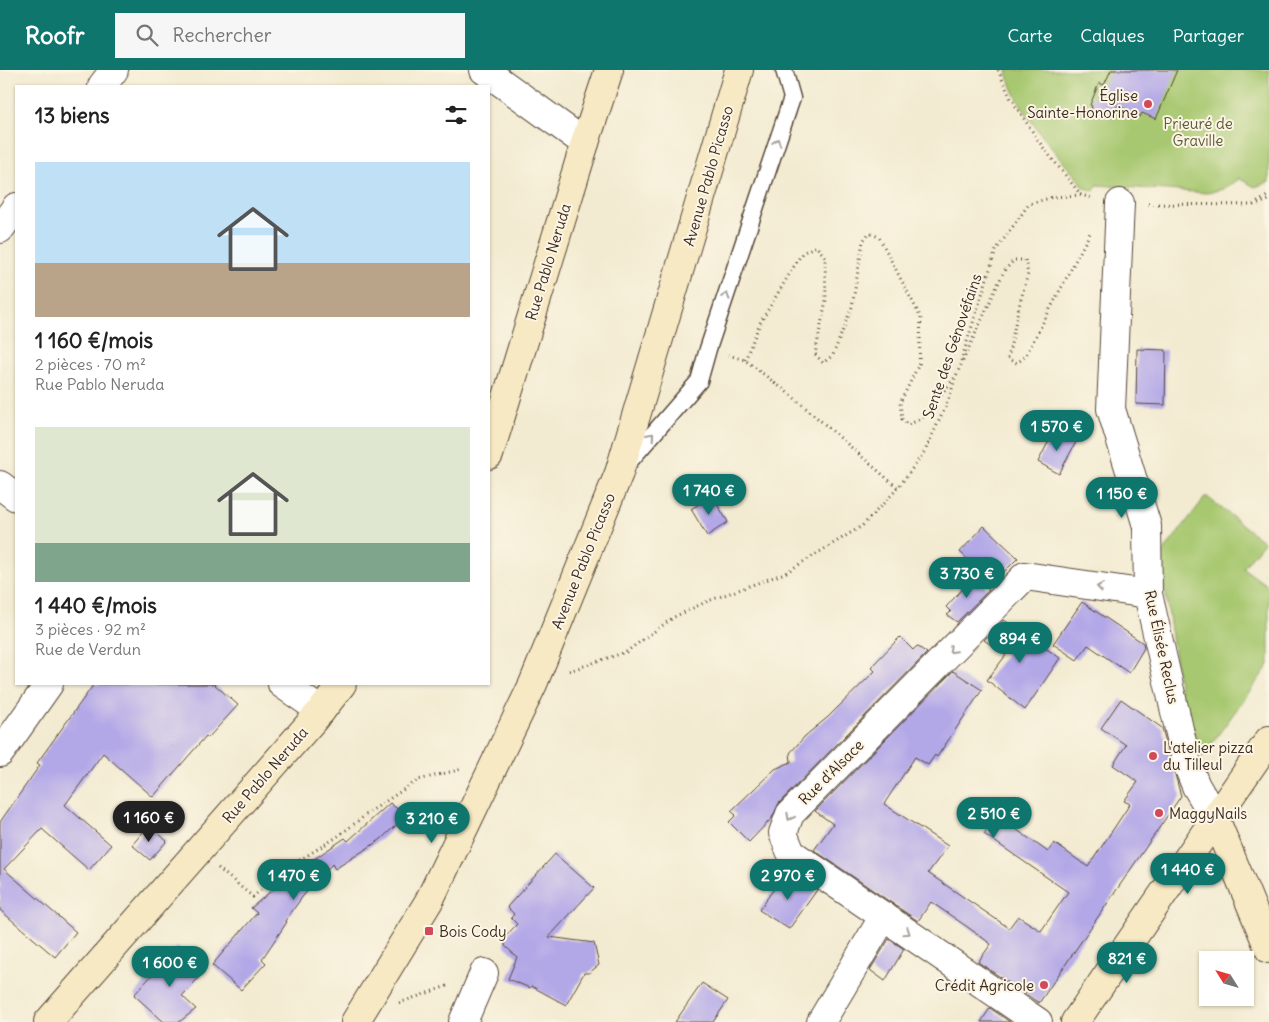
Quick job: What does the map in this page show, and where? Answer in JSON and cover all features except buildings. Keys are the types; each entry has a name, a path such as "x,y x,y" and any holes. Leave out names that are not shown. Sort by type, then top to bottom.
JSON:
{"street":[{"path":"103,85 114,70"},
{"name":"Rue Pablo Neruda","path":"490,451 609,70"},
{"name":"Avenue Pablo Picasso","path":"356,1020 429,901 533,684 619,473 738,70"},
{"path":"483,76 585,143"},
{"name":"Rue Élisée Reclus","path":"1131,203 1112,409 1147,526 1148,594 1188,764 1196,786 1215,818"},
{"path":"0,229 15,208"},
{"path":"0,485 15,496"},
{"name":"Rue d'Alsace","path":"1038,1022 791,853 783,833 790,814 1025,576 1148,594"},
{"path":"0,753 48,685"},
{"path":"283,685 321,711"},
{"name":"Rue Pablo Neruda","path":"48,1022 321,711 341,685"},
{"path":"1075,1022 1269,740"},
{"path":"1215,818 1269,949"},
{"path":"821,1022 884,916"},
{"path":"463,1022 484,973"}],"lane":[{"path":"619,473 699,381 792,98 784,70"}],"path":[{"name":"Sente des Génovéfains","path":"533,684 626,652 674,617 708,601 785,573 862,526 898,488 925,451 949,399 996,250 1029,204 1052,197 1081,195 1042,146 1016,107 998,70"},
{"path":"1253,205 1269,195"},
{"path":"898,488 792,396 745,360 760,324 802,253 816,246 825,257 826,300 815,354 824,363 833,356 852,306 863,241 869,233 879,237 921,318 919,364 900,403 902,419 908,425 922,418 956,376 1004,271 1014,260 1024,260 1028,274 1008,359 1017,363 1025,357 1102,214 1131,203 1253,205 1269,200"},
{"path":"198,852 253,897 282,871 418,780 496,761"},
{"path":"356,1020 484,973"}],"green space":[{"name":"Prieuré de Graville","path":"1007,70 1269,70 1269,182 1255,187 1238,178 1238,180 1223,189 1207,193 1097,185 1094,191 1083,187 1027,115 1018,100"},
{"path":"1206,496 1264,542 1243,568 1269,587 1269,665 1202,757 1180,691 1160,556"}],"place":[{"name":"Église Sainte-Honorine","path":"1148,104"},
{"name":"L'atelier pizza du Tilleul","path":"1153,756"},
{"name":"MaggyNails","path":"1159,813"},
{"name":"Bois Cody","path":"429,931"},
{"name":"Crédit Agricole","path":"1044,985"}]}
